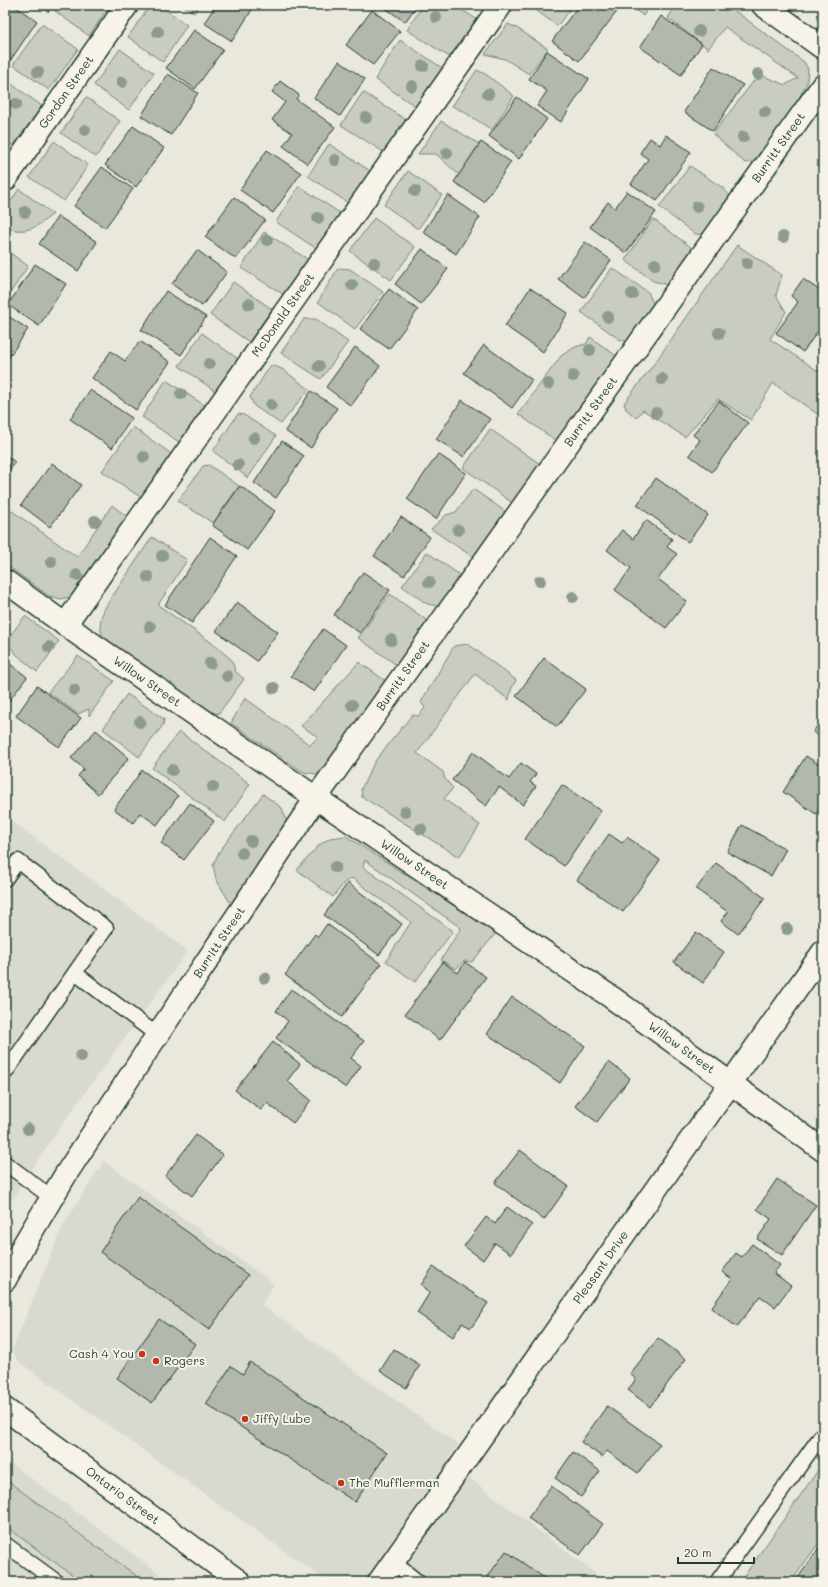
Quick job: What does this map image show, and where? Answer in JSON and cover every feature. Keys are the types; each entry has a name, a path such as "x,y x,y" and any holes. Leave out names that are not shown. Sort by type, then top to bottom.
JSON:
{"street":[{"name":"Gordon Street","path":"5,180 127,5"},
{"name":"McDonald Street","path":"65,625 501,5"},
{"path":"763,5 823,48"},
{"name":"Burritt Street","path":"5,1280 11,1254 51,1197 157,1035 316,798 823,85"},
{"name":"Willow Street","path":"5,581 65,625 316,798 611,997 823,1150"},
{"name":"Pleasant Drive","path":"378,1582 823,952"},
{"name":"Ontario Street","path":"5,1409 240,1582"}],"lane":[{"path":"5,879 18,861 106,928 5,1073"},
{"path":"75,973 157,1035"},
{"path":"5,1162 51,1197"},
{"path":"717,1582 823,1432"},
{"path":"5,1544 57,1582"},
{"path":"393,1562 418,1582"}],"shaded area":[{"path":"59,5 110,5 89,36 55,11"},
{"path":"150,5 159,5 187,25 163,62 128,37"},
{"path":"183,5 200,5 194,13"},
{"path":"423,5 455,5 476,19 451,58 407,30"},
{"path":"529,5 574,5 557,26"},
{"path":"630,5 650,5 643,16"},
{"path":"676,5 727,5 804,62 808,69 807,83 796,104 754,162 745,163 713,134 759,74 785,85 798,78 725,27 708,49 668,18"},
{"path":"42,24 78,49 49,90 13,65"},
{"path":"508,24 517,28 548,49 529,74 505,59 485,54"},
{"path":"400,40 444,69 418,108 375,79"},
{"path":"120,49 154,73 129,110 94,85"},
{"path":"477,70 487,75 514,96 492,130 452,106"},
{"path":"6,80 42,106 13,146 5,141"},
{"path":"363,92 406,120 385,153 341,125"},
{"path":"86,97 120,121 96,157 61,133"},
{"path":"441,121 479,144 459,175 436,154 418,154"},
{"path":"54,141 88,165 64,201 29,177"},
{"path":"329,144 372,172 351,205 308,176"},
{"path":"690,166 723,188 730,196 703,235 695,234 659,207"},
{"path":"408,171 442,195 418,229 384,205"},
{"path":"299,186 343,215 320,251 276,222"},
{"path":"19,189 53,214 36,226 26,230 13,230 5,228 5,210"},
{"path":"374,218 415,247 391,280 350,251"},
{"path":"653,219 692,248 667,285 653,281 625,260"},
{"path":"264,232 309,260 286,296 241,268"},
{"path":"737,245 782,275 776,295 786,312 770,339 818,371 823,364 823,418 773,383 751,420 718,399 685,437 643,410 636,418 626,409 624,403 654,364"},
{"path":"5,249 28,266 5,301"},
{"path":"338,268 350,269 383,292 355,329 318,302"},
{"path":"612,268 648,292 654,305 627,342 619,339 581,312"},
{"path":"233,282 272,309 249,342 210,315"},
{"path":"304,319 316,319 348,342 321,379 281,353"},
{"path":"202,333 241,361 218,393 179,366"},
{"path":"590,337 618,357 559,443 518,414 561,356 575,347 586,344"},
{"path":"271,365 282,369 309,389 281,424 254,406 250,397"},
{"path":"166,380 207,407 182,444 142,417"},
{"path":"238,414 244,415 276,436 248,478 213,451"},
{"path":"133,427 173,455 143,499 102,471"},
{"path":"490,429 543,466 514,504 463,468"},
{"path":"209,465 239,486 213,523 178,501 203,466"},
{"path":"473,489 509,514 476,559 431,529 446,515 456,512"},
{"path":"112,505 131,520 74,596 61,599 49,596 5,564 5,520 12,511 77,557"},
{"path":"152,537 187,560 158,605 212,643 232,660 235,671 244,679 219,713 215,714 103,639 100,622 106,606"},
{"path":"427,552 464,578 443,607 427,604 402,586"},
{"path":"390,594 432,624 401,668 358,638"},
{"path":"25,616 59,641 37,672 16,654 6,641"},
{"path":"468,644 516,680 511,690 509,700 475,674 417,753 443,772 445,779 453,788 444,799 480,825 459,857 362,797 361,789 375,761 412,715 418,716 425,708 421,702 454,646"},
{"path":"78,656 114,681 89,716 89,709 78,714 48,692"},
{"path":"359,662 390,684 324,772 317,774 303,772 231,723 245,698 310,745 318,737 301,726"},
{"path":"127,694 164,719 163,725 139,757 103,729"},
{"path":"180,732 250,784 225,822 152,768"},
{"path":"263,794 282,808 288,826 237,905 229,901 216,879 213,865 219,852"},
{"path":"5,816 188,951 58,1130 5,1210"},
{"path":"346,836 496,933 472,962 464,961 456,969 441,960 461,928 365,860 363,867 453,931 415,982 386,961 411,922 352,878 345,882 333,897 297,870 319,845 330,838"},
{"path":"104,1161 274,1284 262,1305 459,1445 447,1461 607,1582 328,1582 19,1362 12,1350 63,1225"},
{"path":"5,1459 171,1582 5,1582"},
{"path":"823,1463 823,1537 791,1582 740,1582"},
{"path":"5,1479 145,1582 82,1582 5,1526"}],"building":[{"path":"5,5 13,5 37,21 10,61 5,58"},
{"path":"39,5 54,5 48,12"},
{"path":"216,5 255,5 232,41 204,23"},
{"path":"381,5 417,5 405,22"},
{"path":"579,5 622,5 579,61 552,41"},
{"path":"372,10 400,31 373,65 346,45"},
{"path":"661,16 702,44 681,75 640,47"},
{"path":"194,30 223,50 195,89 166,68"},
{"path":"547,51 589,79 561,122 537,106 547,91 529,79"},
{"path":"339,61 365,79 340,116 314,98"},
{"path":"5,65 9,68 5,74"},
{"path":"713,67 743,85 713,131 684,112"},
{"path":"168,74 198,93 171,135 141,116"},
{"path":"280,81 299,95 296,99 335,127 308,164 283,146 292,133 272,120 285,102 272,92"},
{"path":"517,97 547,119 519,159 489,136"},
{"path":"133,126 164,148 136,187 105,165"},
{"path":"666,135 691,152 657,201 631,184 648,159 640,153 650,138 660,145"},
{"path":"481,142 511,162 484,202 454,182"},
{"path":"267,150 301,173 273,213 240,190"},
{"path":"102,167 133,189 105,228 74,206"},
{"path":"627,191 656,212 626,253 590,227 608,202 615,208"},
{"path":"448,195 480,217 456,254 423,232"},
{"path":"234,197 265,220 236,259 205,237"},
{"path":"58,216 97,242 78,271 39,244"},
{"path":"585,242 611,260 584,298 558,279"},
{"path":"422,249 448,269 421,304 395,284"},
{"path":"197,250 227,272 202,306 172,284"},
{"path":"35,264 66,284 39,326 8,305"},
{"path":"803,279 822,292 823,291 823,324 803,352 776,333 798,302 791,296"},
{"path":"530,288 568,313 543,352 505,326"},
{"path":"389,289 418,310 389,349 360,329"},
{"path":"166,291 206,317 181,355 141,330"},
{"path":"5,314 28,329 5,363"},
{"path":"140,341 170,362 136,410 92,378 111,351 125,361"},
{"path":"484,345 532,380 512,408 464,373"},
{"path":"355,347 380,366 351,406 326,387"},
{"path":"90,390 132,418 112,448 70,419"},
{"path":"311,391 337,408 311,448 285,431"},
{"path":"462,400 490,419 464,457 436,439"},
{"path":"719,401 748,423 712,472 689,455 700,440 693,435"},
{"path":"282,441 304,456 276,498 254,483"},
{"path":"438,454 466,473 436,519 407,499"},
{"path":"5,455 15,462 5,476"},
{"path":"52,463 81,485 50,527 21,505"},
{"path":"656,478 708,515 688,542 637,505"},
{"path":"240,486 275,511 247,550 212,525"},
{"path":"401,517 430,537 404,576 374,556"},
{"path":"646,520 672,539 667,547 677,554 658,579 687,601 666,628 615,590 631,568 607,550 622,530 633,539"},
{"path":"210,537 237,556 192,623 165,605"},
{"path":"363,572 390,590 360,633 334,615"},
{"path":"237,602 278,632 257,661 216,631"},
{"path":"323,629 346,645 314,692 291,676"},
{"path":"544,658 586,689 557,727 516,696"},
{"path":"5,660 27,677 5,706"},
{"path":"37,686 81,718 59,747 16,716"},
{"path":"823,718 823,739 813,732"},
{"path":"96,730 129,758 98,794 78,776 84,769 71,758"},
{"path":"473,752 509,779 521,763 536,774 530,782 536,786 523,805 499,787 486,806 452,780"},
{"path":"806,756 823,767 823,802 816,814 783,792"},
{"path":"142,770 178,796 157,825 140,813 133,823 114,809"},
{"path":"562,785 601,811 564,866 525,839"},
{"path":"190,803 214,821 184,860 161,843"},
{"path":"742,825 786,849 771,876 727,852"},
{"path":"609,834 622,843 627,837 660,860 623,912 577,880"},
{"path":"716,863 765,898 738,934 721,921 728,912 696,889"},
{"path":"348,883 402,924 379,955 324,915"},
{"path":"327,924 381,964 342,1017 285,975 315,934 318,937"},
{"path":"696,932 724,952 703,983 674,962"},
{"path":"443,962 458,973 465,962 486,977 440,1040 405,1014"},
{"path":"291,989 364,1041 351,1058 361,1066 346,1088 276,1038 288,1021 276,1011"},
{"path":"512,997 585,1046 560,1083 487,1034"},
{"path":"273,1042 300,1064 287,1081 311,1100 293,1123 267,1103 261,1110 235,1090"},
{"path":"609,1062 630,1078 597,1122 575,1106"},
{"path":"196,1135 223,1155 192,1196 165,1176"},
{"path":"520,1150 568,1186 544,1220 495,1183"},
{"path":"777,1179 816,1205 782,1255 757,1239 771,1219 757,1209"},
{"path":"138,1197 248,1275 209,1330 100,1252"},
{"path":"507,1207 532,1225 511,1254 495,1243 483,1260 464,1246 486,1217 495,1224"},
{"path":"752,1244 780,1265 774,1273 791,1286 775,1307 760,1296 737,1327 711,1308 732,1279 722,1272 736,1253 742,1257"},
{"path":"433,1267 488,1303 471,1328 462,1323 453,1337 417,1313 430,1292 421,1285"},
{"name":"Rogers","path":"159,1319 195,1344 152,1403 117,1378"},
{"path":"658,1338 686,1359 650,1407 628,1390 636,1379 630,1374"},
{"path":"394,1349 420,1365 406,1388 380,1371"},
{"path":"250,1362 387,1453 355,1502 206,1404 231,1366 243,1374"},
{"path":"607,1406 660,1444 638,1473 607,1451 602,1457 581,1442"},
{"path":"573,1452 600,1471 581,1497 555,1478"},
{"path":"551,1486 603,1524 580,1555 528,1518"},
{"path":"823,1542 823,1582 795,1582"},
{"path":"506,1551 550,1582 484,1582"}],"place":[{"name":"Cash 4 You","path":"142,1354"},
{"name":"Rogers","path":"156,1361"},
{"name":"Jiffy Lube","path":"245,1419"},
{"name":"The Mufflerman","path":"341,1483"}]}
